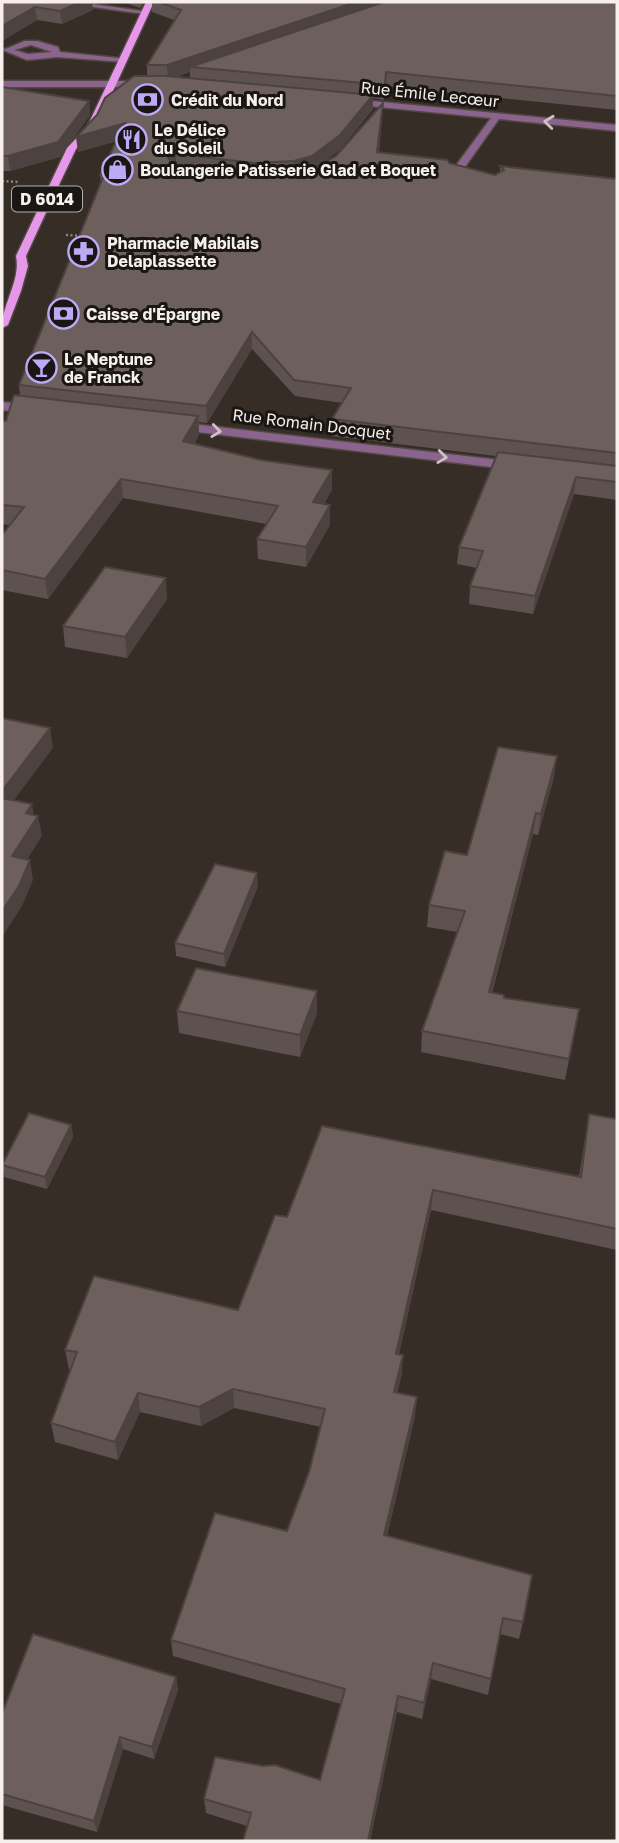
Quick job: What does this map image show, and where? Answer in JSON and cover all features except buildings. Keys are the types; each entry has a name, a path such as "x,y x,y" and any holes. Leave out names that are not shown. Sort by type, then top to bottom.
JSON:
{"main road":[{"name":"D 6014","path":"2,325 23,266 21,256 72,148 91,128 114,83 150,2"}],"street":[{"path":"60,2 145,12"},
{"path":"57,54 55,49 44,44 17,44 6,50 27,57 57,54 124,59"},
{"path":"2,84 159,84"},
{"name":"Rue Émile Lecœur","path":"344,101 617,128"},
{"path":"376,115 385,105"},
{"path":"475,180 454,175 497,116"},
{"path":"2,406 43,411"},
{"name":"Rue Romain Docquet","path":"166,425 535,468"}],"path":[{"path":"66,234 92,237"}],"place":[{"name":"Crédit du Nord","path":"148,100"},
{"name":"Le Délice du Soleil","path":"131,139"},
{"name":"Boulangerie Patisserie Glad et Boquet","path":"117,170"},
{"name":"Pharmacie Mabilais Delaplassette","path":"84,252"},
{"name":"Caisse d'Épargne","path":"63,314"},
{"name":"Le Neptune de Franck","path":"41,368"}]}
